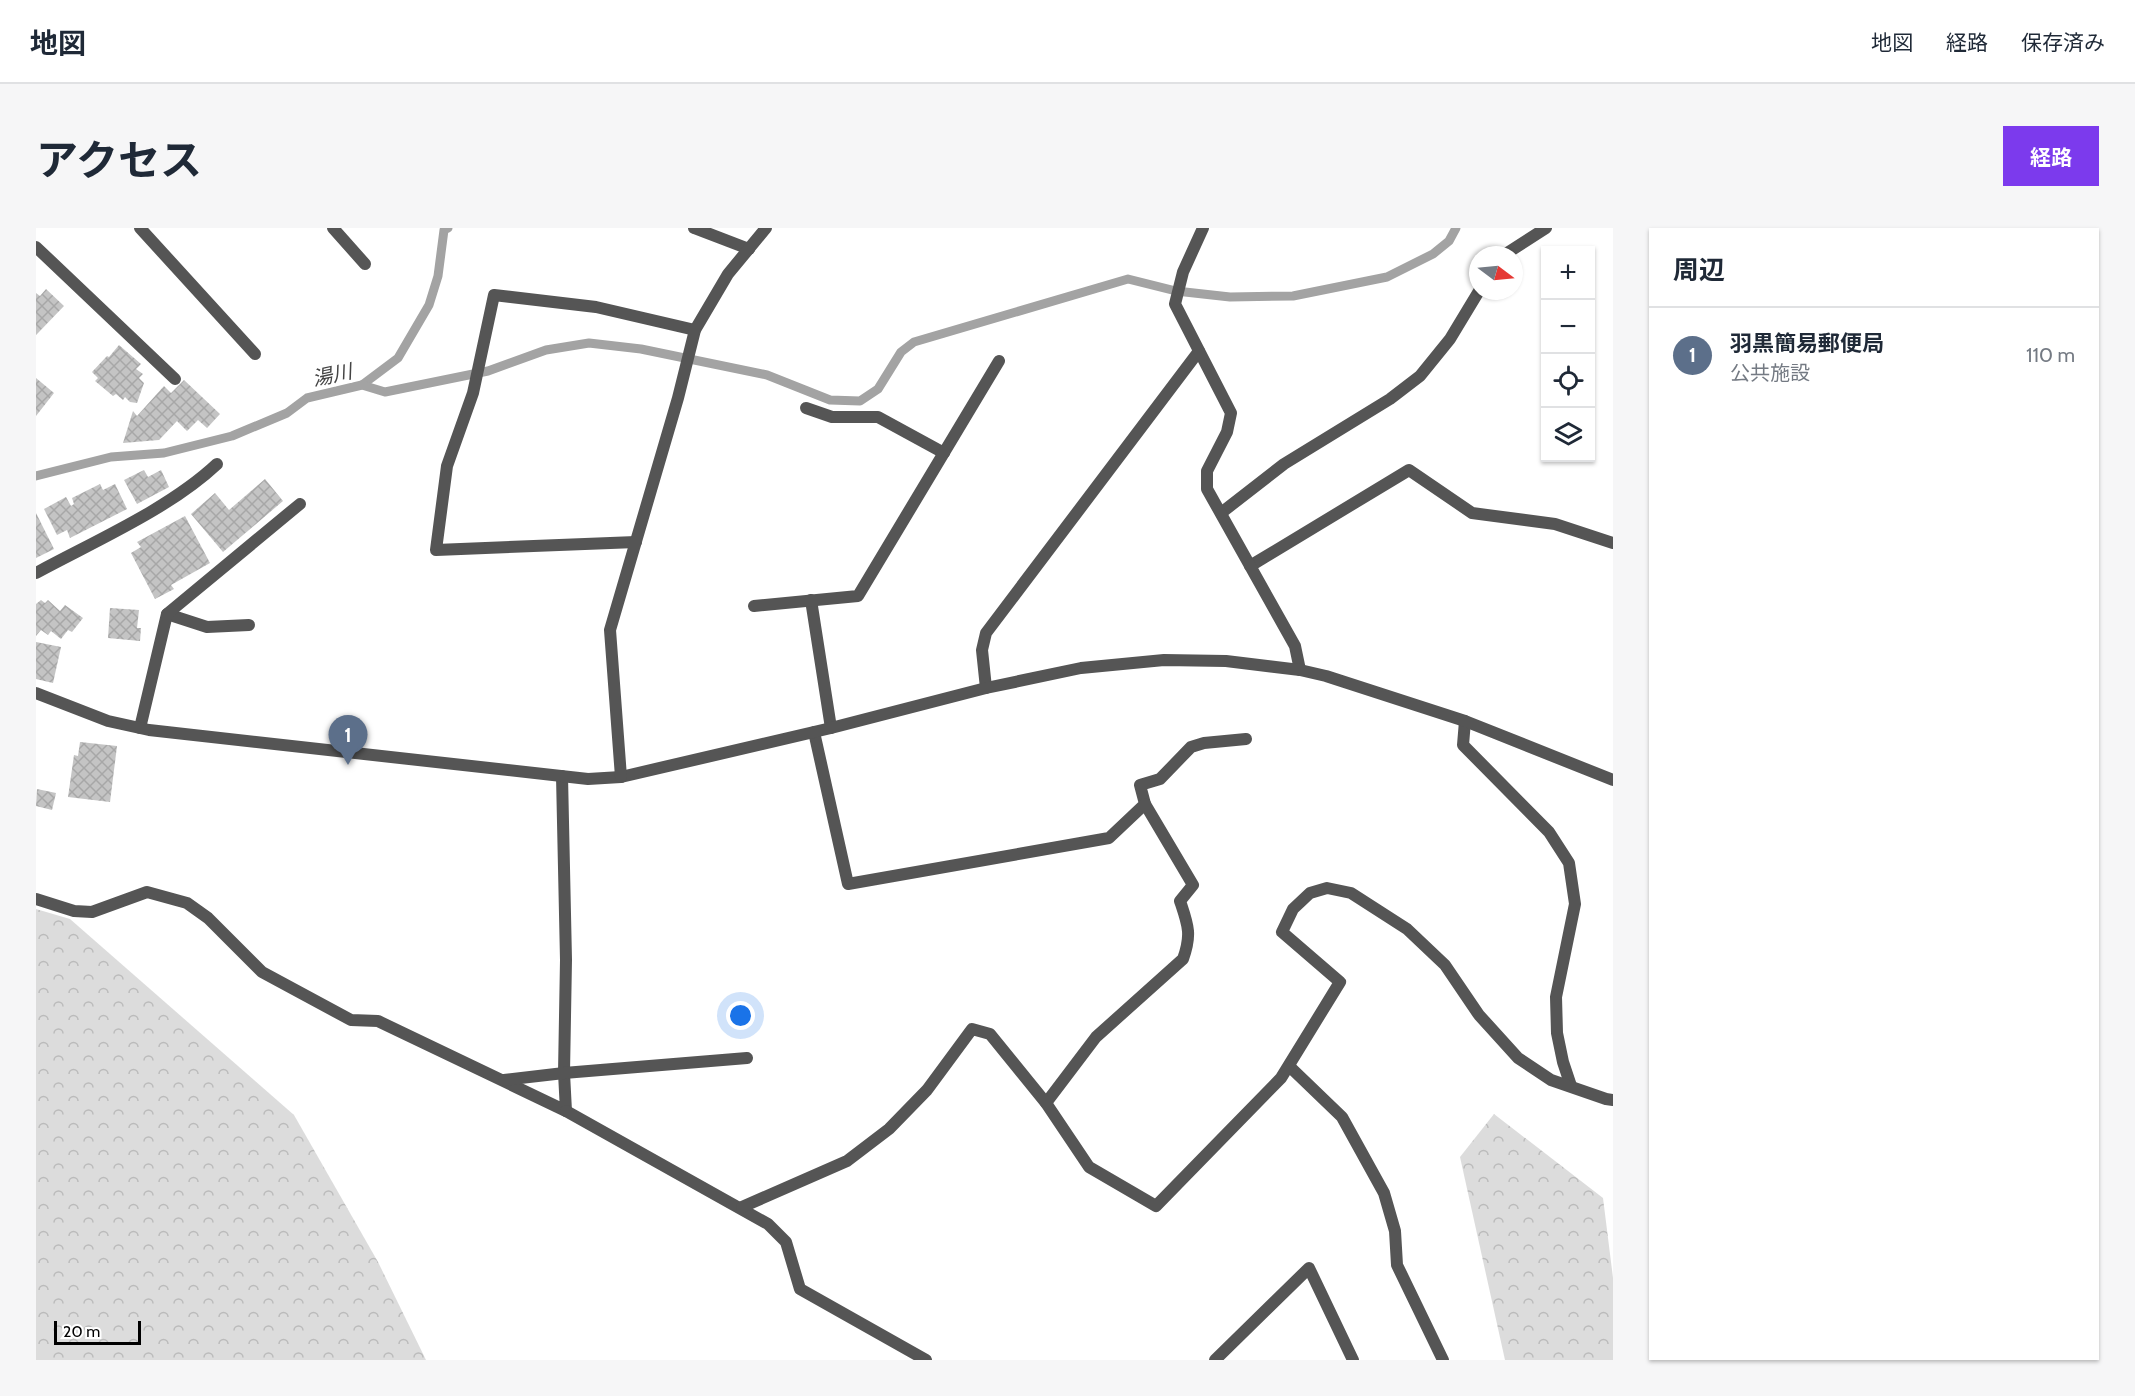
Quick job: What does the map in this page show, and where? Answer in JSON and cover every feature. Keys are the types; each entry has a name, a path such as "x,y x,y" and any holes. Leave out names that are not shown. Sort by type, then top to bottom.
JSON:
{"street":[{"path":"140,228 255,354"},
{"path":"333,228 365,264"},
{"path":"694,228 749,249"},
{"path":"621,777 610,630 685,372 695,330 728,274 766,228"},
{"path":"1203,228 1183,272 1175,304 1232,413 1227,432 1207,471 1207,489 1295,646 1300,670"},
{"path":"1518,246 1546,228"},
{"path":"36,247 175,379"},
{"path":"636,542 436,550 447,466 473,393 494,295 596,307 695,330"},
{"path":"1221,513 1284,464 1390,399 1420,376 1450,339 1474,300"},
{"path":"986,688 982,650 986,633 1199,351"},
{"path":"754,606 858,596 999,361"},
{"path":"806,408 832,417 878,417 944,453"},
{"path":"36,573 167,502 199,481 217,464"},
{"path":"1251,566 1409,470 1472,513 1556,524 1613,543"},
{"path":"140,728 167,614 300,504"},
{"path":"811,600 831,728"},
{"path":"167,614 207,627 249,625"},
{"path":"36,693 108,721 140,728 588,779 621,777 831,728 986,688 1081,668 1164,660 1226,662 1300,670 1326,676 1465,721 1613,780"},
{"path":"1465,721 1463,745 1549,832 1569,863 1575,904 1556,998 1557,1032 1571,1086"},
{"path":"814,732 848,884 1108,838 1145,804"},
{"path":"1046,1103 1096,1037 1183,959 1190,942 1189,926 1180,901 1193,885 1145,804 1140,785 1160,779 1191,747 1204,743 1246,739"},
{"path":"562,776 566,960 564,1073 566,1112"},
{"path":"742,1207 847,1161 889,1129 927,1090 972,1029 990,1034 1046,1103 1089,1167 1156,1206 1281,1078 1340,982 1282,932 1293,909 1301,901 1310,893 1327,888 1351,893 1407,929 1445,965 1479,1015 1518,1058 1551,1080 1613,1100"},
{"path":"36,899 74,911 92,912 147,892 187,903 208,918 262,972 289,988 351,1020 378,1021 503,1080 742,1207 768,1224 786,1242 800,1289 926,1360"},
{"path":"503,1080 747,1058"},
{"path":"1289,1066 1342,1117 1384,1193 1395,1231 1397,1265 1443,1360"},
{"path":"1215,1360 1309,1268 1353,1360"}],"green space":[{"path":"36,909 70,919 294,1115 378,1262 426,1360 36,1360"},
{"path":"1494,1114 1603,1198 1613,1278 1613,1360 1505,1360 1460,1157"}],"building":[{"path":"46,289 64,306 36,335 36,293 40,296"},
{"path":"119,345 141,364 136,369 143,374 139,378 144,383 137,403 130,402 125,397 123,400 116,394 113,396 95,381 98,378 92,372"},
{"path":"36,378 54,393 36,416"},
{"path":"184,380 220,414 207,428 198,420 187,431 177,421 159,440 123,443 133,411 137,416 164,386 171,393"},
{"path":"144,470 148,477 161,470 169,487 137,504 124,480"},
{"path":"265,479 283,501 223,552 191,514 215,493 229,510"},
{"path":"100,484 103,490 115,484 127,509 70,538 67,530 57,535 44,509 66,497 71,506 74,504 72,498"},
{"path":"36,513 54,549 36,558"},
{"path":"185,516 210,563 171,585 174,589 155,599 131,553 141,547 137,542"},
{"path":"41,600 45,603 48,600 60,611 65,605 83,618 72,632 68,630 61,639 51,631 48,635 41,630 36,636 36,604"},
{"path":"110,608 139,610 137,628 141,628 140,641 108,638"},
{"path":"36,642 61,647 53,683 36,679"},
{"path":"80,742 117,746 110,802 68,797 74,755 78,756"},
{"path":"37,789 56,793 52,810 36,806"}],"waterway":[{"name":"湯川","path":"362,385 398,358 429,305 438,276 444,230 448,228"},
{"name":"湯川","path":"36,476 111,457 164,453 232,436 287,413 307,398 362,385 385,392 488,371 546,350 589,343 641,349 767,375 830,400 860,401 878,389 901,352 914,342 1128,279 1176,291 1230,297 1293,296 1387,277 1433,254 1449,241 1456,228"}],"place":[{"name":"羽黒簡易郵便局","path":"348,765"}]}
